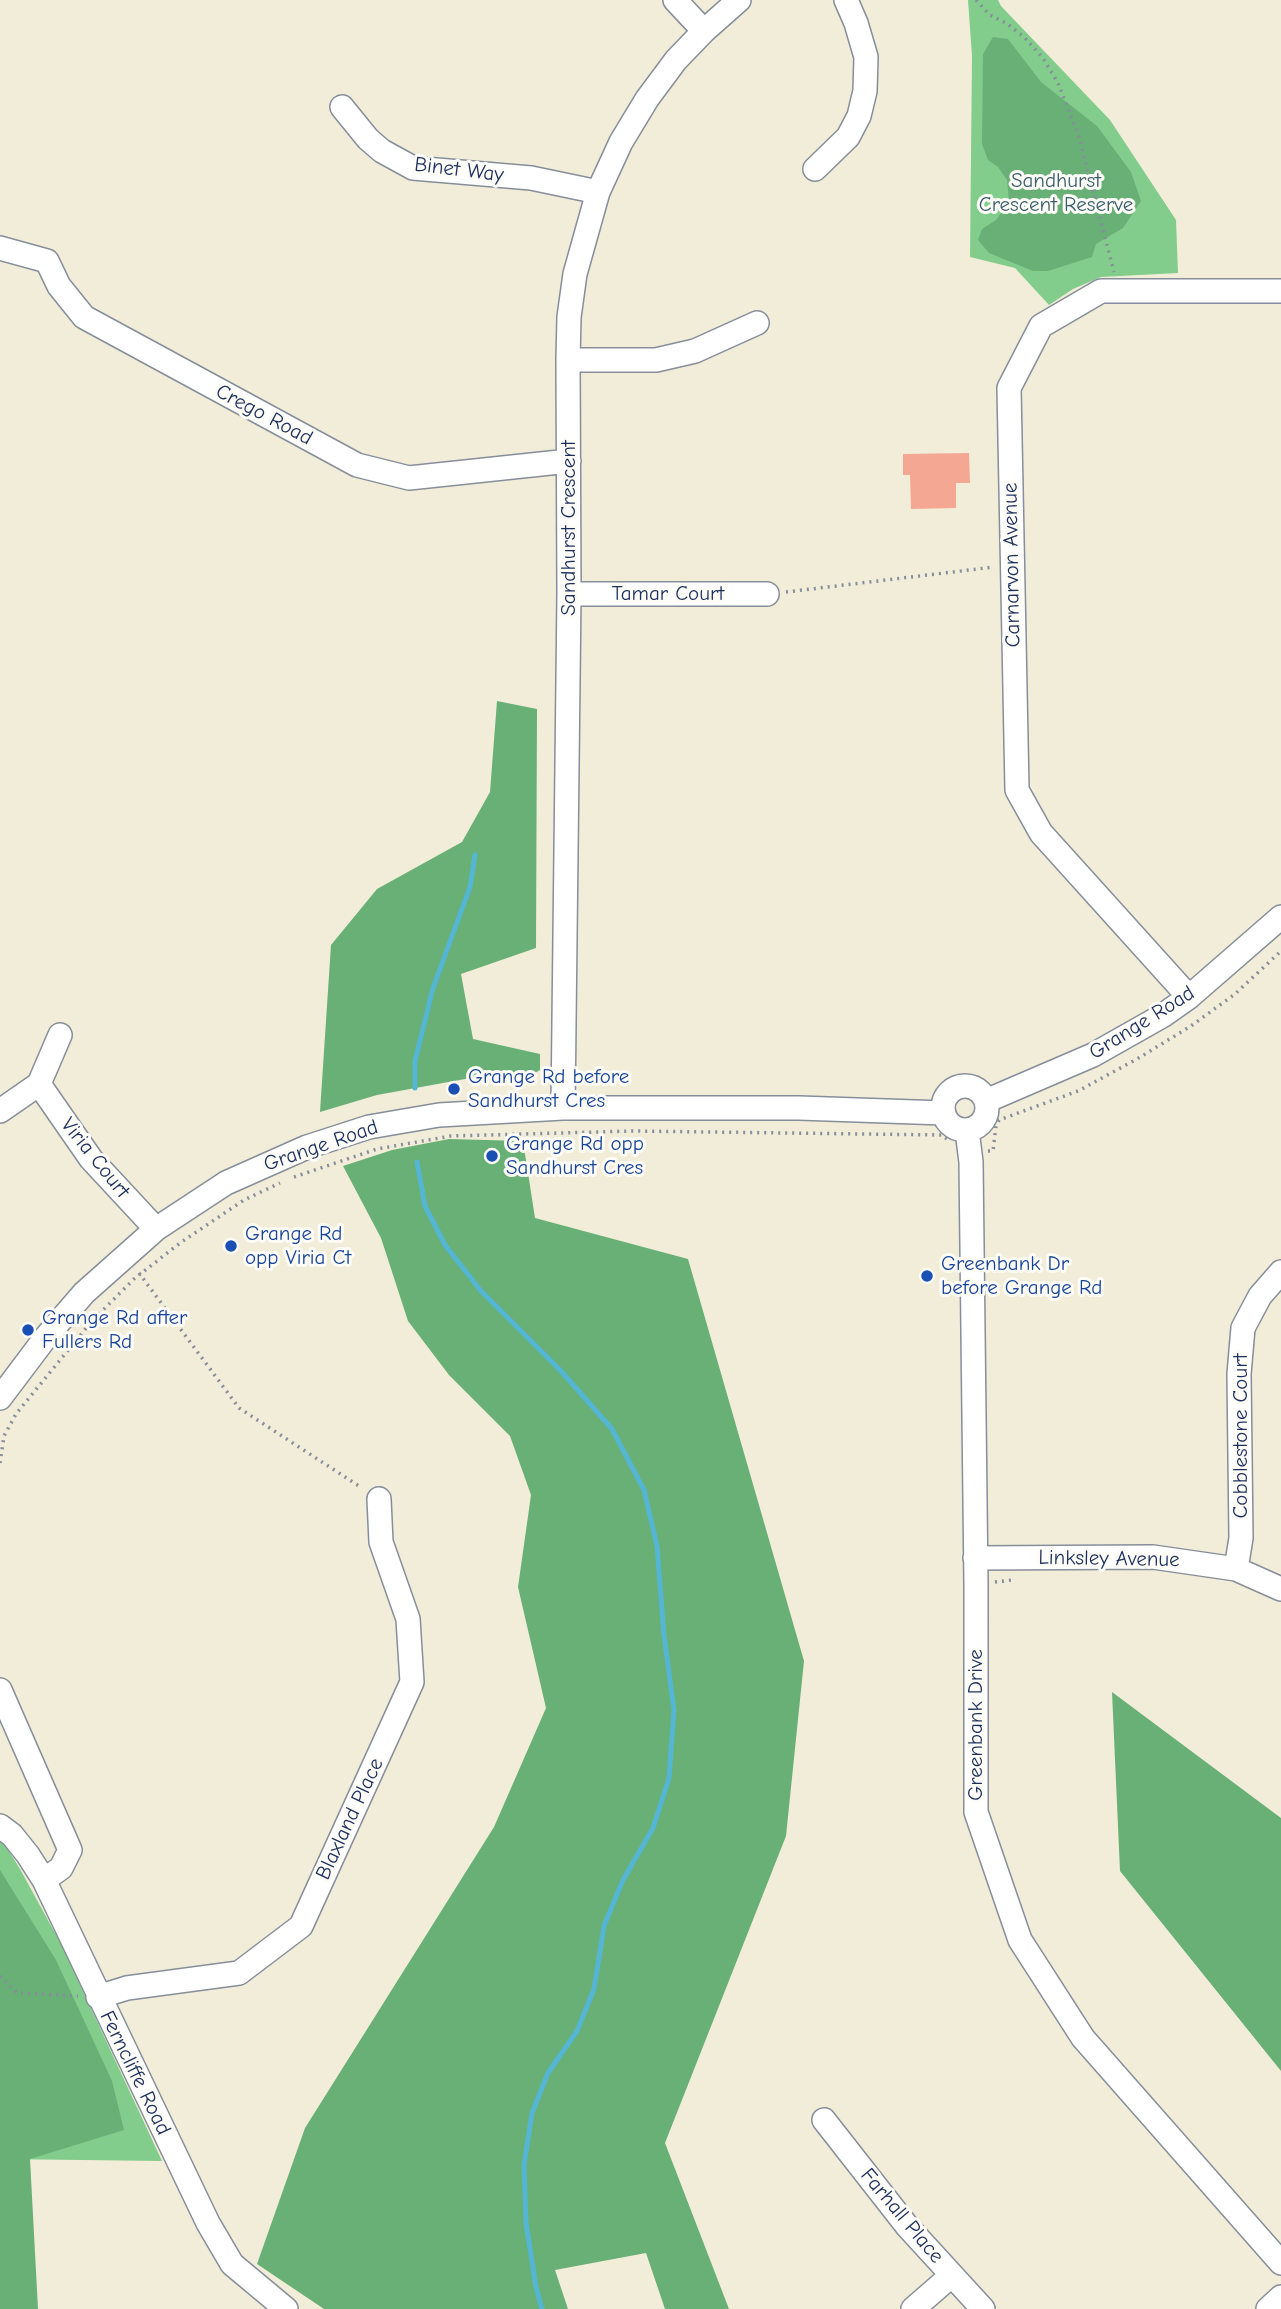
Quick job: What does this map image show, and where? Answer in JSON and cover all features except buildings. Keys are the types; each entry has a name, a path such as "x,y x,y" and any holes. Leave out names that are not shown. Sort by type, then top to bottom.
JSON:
{"street":[{"path":"675,0 704,31"},
{"name":"Sandhurst Crescent","path":"563,1108 569,594 568,360 569,317 575,274 598,192 621,142 647,99 676,60 740,0"},
{"path":"815,169 848,137 859,116 865,91 866,57 846,0"},
{"name":"Binet Way","path":"342,107 368,139 382,151 413,168 531,178 598,192"},
{"name":"Crego Road","path":"0,248 47,261 59,286 84,317 357,465 409,478 569,461"},
{"name":"Carnarvon Avenue","path":"1189,997 1041,833 1017,790 1009,388 1041,326 1101,291 1281,291"},
{"path":"568,360 656,360 695,351 757,323"},
{"name":"Tamar Court","path":"569,594 767,594"},
{"name":"Grange Road","path":"986,1101 1093,1055 1162,1016 1189,997 1281,917"},
{"path":"0,1111 39,1084 60,1035"},
{"name":"Viria Court","path":"39,1084 90,1159 156,1229"},
{"path":"960,1087 976,1089 986,1101 987,1112 984,1119 967,1130 954,1127 944,1113 947,1097 960,1087"},
{"name":"Grange Road","path":"0,1398 84,1293 156,1229 226,1183 307,1147 369,1127 439,1115 563,1108 799,1108 944,1113"},
{"name":"Greenbank Drive","path":"967,1130 970,1153 976,1585 976,1812 1020,1940 1083,2038 1281,2263"},
{"name":"Cobblestone Court","path":"1236,1569 1241,1538 1239,1374 1243,1328 1260,1296 1281,1272"},
{"name":"Blaxland Place","path":"98,1997 127,1988 239,1973 301,1926 412,1682 408,1619 381,1542 379,1499"},
{"name":"Linksley Avenue","path":"975,1558 1153,1557 1236,1569 1281,1589"},
{"path":"0,1690 7,1728 70,1850 61,1868 44,1880"},
{"name":"Ferncliffe Road","path":"0,1826 12,1835 44,1880 208,2223 232,2264 286,2309"},
{"name":"Farhall Place","path":"824,2120 907,2226 983,2309"},
{"path":"912,2309 952,2275"},
{"path":"1268,2309 1281,2297"}],"path":[{"path":"976,0 990,15 1024,37 1043,58 1058,83 1079,137 1119,291"},
{"path":"767,594 988,568"},
{"path":"0,1463 4,1436 16,1415 92,1321 140,1274 180,1243 244,1200 290,1178 377,1149 451,1136 632,1131 942,1135 948,1140 952,1154 993,1151 999,1120 1078,1091 1137,1059 1191,1026 1235,994 1281,951"},
{"path":"125,1255 240,1408 379,1499"},
{"path":"976,1585 1017,1579"},
{"path":"0,1976 17,1993 98,1997"}],"green space":[{"name":"Sandhurst Crescent Reserve","path":"968,0 998,0 1110,120 1176,220 1178,273 1101,277 1073,289 1049,305 1015,268 970,257 972,56"},
{"path":"993,37 1008,39 1041,82 1097,126 1131,172 1141,201 1123,228 1096,244 1092,257 1048,271 1033,271 989,253 978,240 982,229 996,220 1009,202 1007,180 998,167 988,160 982,144 983,54"},
{"path":"497,701 537,709 536,948 461,974 473,1039 540,1054 540,1070 526,1078 476,1077 377,1095 320,1112 331,945 377,889 462,842 490,792"},
{"path":"449,1139 523,1141 535,1218 688,1259 804,1661 786,1836 665,2143 729,2309 665,2309 646,2253 555,2270 568,2309 324,2309 257,2264 305,2128 494,1827 546,1708 518,1587 531,1495 510,1436 449,1375 408,1321 381,1238 343,1166 392,1150"},
{"path":"1112,1692 1281,1818 1281,2071 1120,1871"},
{"path":"0,1842 5,1845 20,1869 61,1944 162,2161 0,2159"},
{"path":"0,1870 56,1960 112,2081 124,2130 30,2159 38,2309 0,2309"}],"waterway":[{"path":"415,1088 415,1061 433,988 470,887 475,855"},
{"path":"417,1162 425,1206 445,1245 481,1291 561,1371 612,1429 644,1490 657,1546 664,1635 674,1710 669,1778 653,1828 623,1880 604,1926 594,1989 577,2031 548,2073 532,2113 524,2165 526,2223 542,2309"}],"place":[{"name":"Grange Rd before Sandhurst Cres","path":"454,1089"},
{"name":"Grange Rd opp Sandhurst Cres","path":"492,1156"},
{"name":"Grange Rd opp Viria Ct","path":"231,1246"},
{"name":"Greenbank Dr before Grange Rd","path":"927,1276"},
{"name":"Grange Rd after Fullers Rd","path":"28,1330"}]}
